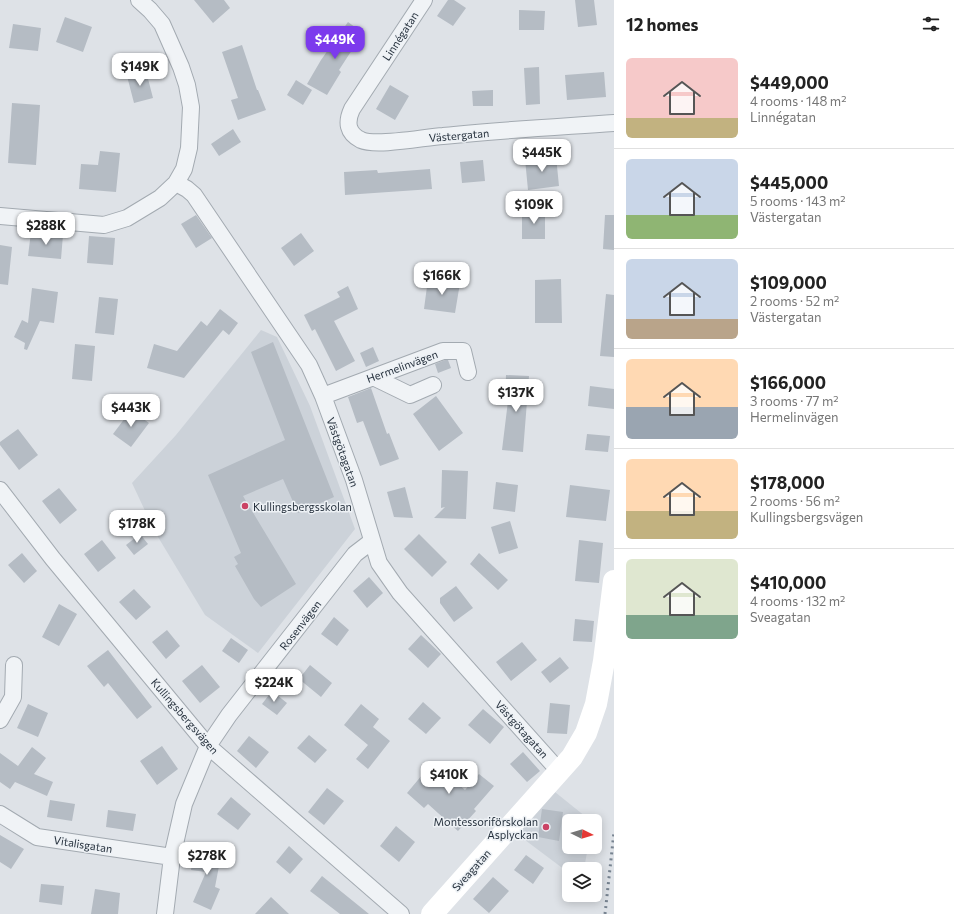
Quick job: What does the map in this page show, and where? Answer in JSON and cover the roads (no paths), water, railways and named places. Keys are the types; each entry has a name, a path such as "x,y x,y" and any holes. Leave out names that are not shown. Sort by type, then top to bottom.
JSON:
{"street":[{"path":"0,216 104,225 127,218 160,198 176,183 184,169 189,148 191,107 187,85 181,67 162,24 150,10 138,0"},
{"name":"Linnégatan","path":"354,134 349,126 348,119 352,109 424,0"},
{"name":"Västergatan","path":"354,134 360,139 368,142 380,142 614,123"},
{"name":"Västgötagatan","path":"176,183 194,195 309,365 354,480 379,563 400,593 559,771"},
{"name":"Hermelinvägen","path":"322,396 443,351 463,351 468,372"},
{"path":"373,377 410,395 433,385"},
{"name":"Kullingsbergsvägen","path":"0,490 53,560 208,746 401,914"},
{"name":"Rosenvägen","path":"165,914 172,857 184,804 208,746 229,714 355,554 372,541"},
{"name":"Sveagatan","path":"432,914 572,757 586,733 596,704 604,661 614,581"},
{"path":"0,720 13,697 14,665"},
{"name":"Vitalisgatan","path":"0,814 37,837 172,857"}],"railway":[{"path":"605,914 614,832"}],"place":[{"name":"Kullingsbergsskolan","path":"245,506"},
{"name":"Montessoriförskolan Asplyckan","path":"546,827"}]}
